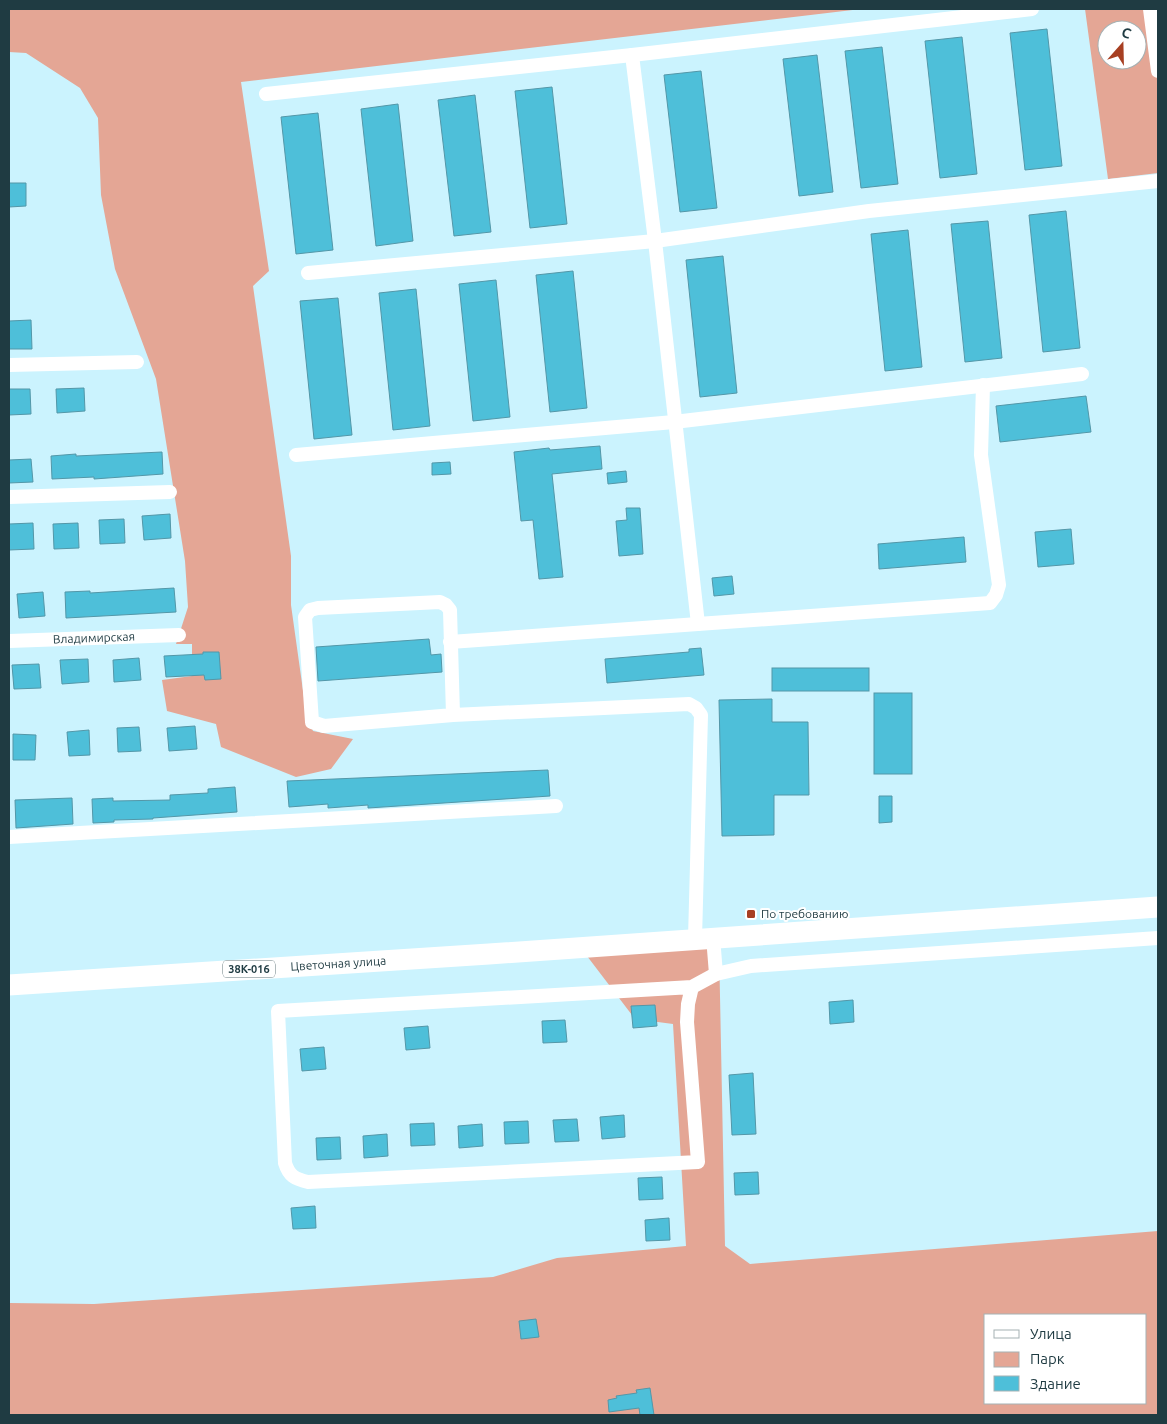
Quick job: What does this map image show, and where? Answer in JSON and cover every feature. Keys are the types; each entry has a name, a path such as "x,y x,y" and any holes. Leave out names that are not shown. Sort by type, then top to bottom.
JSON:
{"main road":[{"name":"38К-016","path":"704,938 1158,907"},
{"name":"Цветочная улица","path":"9,985 704,938"}],"street":[{"path":"266,94 632,55 1032,9"},
{"path":"1150,9 1158,71"},
{"path":"632,55 698,624"},
{"path":"308,274 655,241 869,211 1158,180"},
{"path":"9,365 137,362"},
{"path":"296,455 674,422 1082,374"},
{"path":"450,642 990,603 996,595 999,585 981,455 983,385"},
{"path":"9,497 170,492"},
{"path":"453,714 450,610 446,605 440,602 318,608 310,610 305,617 312,722 324,726 453,714 689,704 696,708 701,715 704,938 716,974"},
{"name":"Владимирская","path":"9,641 179,635"},
{"path":"9,837 556,806"},
{"path":"692,987 688,1004 687,1022 698,1162 308,1182 296,1179 288,1172 285,1163 278,1011 692,987 716,974 751,966 1158,938"}],"green space":[{"path":"9,9 861,9 241,82 269,271 253,286 291,556 291,605 306,712 313,731 353,739 331,769 296,777 221,747 216,724 167,711 162,680 192,676 192,644 176,644 188,607 185,561 156,379 115,269 101,195 98,118 80,88 26,53 9,52"},
{"path":"1085,9 1158,9 1158,173 1108,179"},
{"path":"719,946 725,1246 750,1264 1158,1231 1158,1415 9,1415 9,1303 94,1304 493,1277 557,1258 686,1246 673,1024 635,1019 587,956"}],"building":[{"path":"1047,29 1062,166 1025,170 1010,33"},
{"path":"962,37 977,174 940,178 925,41"},
{"path":"882,47 898,184 861,188 845,51"},
{"path":"817,55 833,192 799,196 783,59"},
{"path":"701,71 717,208 680,212 664,75"},
{"path":"552,87 567,224 530,228 515,91"},
{"path":"475,95 491,232 454,236 438,100"},
{"path":"398,104 413,241 376,246 361,109"},
{"path":"318,113 333,250 296,254 281,117"},
{"path":"9,183 26,183 26,206 9,207"},
{"path":"1066,211 1080,348 1043,352 1029,215"},
{"path":"988,221 1002,358 965,362 951,224"},
{"path":"908,230 922,367 885,371 871,234"},
{"path":"723,256 737,393 700,397 686,260"},
{"path":"573,271 587,408 550,412 536,275"},
{"path":"496,280 510,417 473,421 459,284"},
{"path":"416,289 430,426 393,430 379,293"},
{"path":"338,298 352,435 314,439 300,301"},
{"path":"31,320 32,349 9,349 9,321"},
{"path":"84,388 85,411 57,413 56,389"},
{"path":"9,389 30,389 31,414 9,415"},
{"path":"1086,396 1091,432 1000,442 996,406"},
{"path":"600,446 602,469 552,474 563,577 539,579 533,520 521,521 514,452 549,448 550,450"},
{"path":"162,452 163,474 94,479 94,477 52,479 51,456"},
{"path":"31,459 33,482 9,483 9,460"},
{"path":"450,462 451,474 432,475 432,463"},
{"path":"626,471 627,482 608,484 607,473"},
{"path":"626,508 640,508 643,554 619,556 616,521 627,520"},
{"path":"170,514 171,538 144,540 142,516"},
{"path":"124,519 125,543 100,544 99,520"},
{"path":"33,523 34,549 9,550 9,524"},
{"path":"78,523 79,548 54,549 53,524"},
{"path":"1071,529 1074,564 1038,567 1035,532"},
{"path":"964,537 966,562 879,569 878,544"},
{"path":"732,576 734,594 714,596 712,578"},
{"path":"174,588 176,612 66,618 65,592 90,591 90,593"},
{"path":"43,592 45,616 19,618 17,594"},
{"path":"429,639 431,655 441,654 442,672 318,681 316,647"},
{"path":"701,648 704,675 607,683 605,659 689,652 689,649"},
{"path":"203,652 219,652 221,679 205,680 204,675 166,677 164,656 203,654"},
{"path":"139,658 141,680 114,682 113,660"},
{"path":"88,659 89,682 62,684 60,660"},
{"path":"39,664 41,688 14,689 12,665"},
{"path":"772,668 869,668 869,691 772,691"},
{"path":"874,693 912,693 912,774 874,774"},
{"path":"772,699 772,722 808,722 809,795 774,795 774,835 722,836 719,700"},
{"path":"195,726 197,749 169,751 167,728"},
{"path":"139,727 141,751 118,752 117,728"},
{"path":"89,730 90,755 69,756 67,732"},
{"path":"13,734 36,735 35,760 13,760"},
{"path":"548,770 550,796 368,808 368,805 328,808 328,804 289,807 287,781"},
{"path":"235,787 237,812 93,823 92,799 113,798 113,801 170,800 170,795 208,793 208,789"},
{"path":"879,796 892,796 892,822 879,823"},
{"path":"72,798 73,824 16,828 15,800"},
{"path":"853,1000 854,1022 830,1024 829,1002"},
{"path":"655,1005 657,1026 633,1028 631,1006"},
{"path":"565,1020 567,1042 543,1043 542,1021"},
{"path":"428,1026 430,1048 406,1050 404,1028"},
{"path":"324,1047 326,1069 302,1071 300,1049"},
{"path":"753,1073 756,1134 732,1135 729,1075"},
{"path":"624,1115 625,1137 602,1139 600,1117"},
{"path":"577,1119 579,1141 555,1142 553,1120"},
{"path":"528,1121 529,1143 505,1144 504,1122"},
{"path":"434,1123 435,1145 411,1146 410,1124"},
{"path":"482,1124 483,1146 459,1148 458,1126"},
{"path":"387,1134 388,1156 364,1158 363,1136"},
{"path":"340,1137 341,1159 317,1160 316,1138"},
{"path":"758,1172 759,1194 735,1195 734,1173"},
{"path":"662,1177 663,1199 639,1200 638,1178"},
{"path":"315,1206 316,1228 293,1229 291,1208"},
{"path":"669,1218 670,1240 646,1241 645,1220"},
{"path":"536,1319 539,1337 521,1339 519,1321"},
{"path":"650,1388 654,1415 640,1415 639,1408 609,1412 608,1400 617,1398 616,1396 637,1393 636,1390"}],"place":[{"name":"По требованию","path":"751,914"}]}
